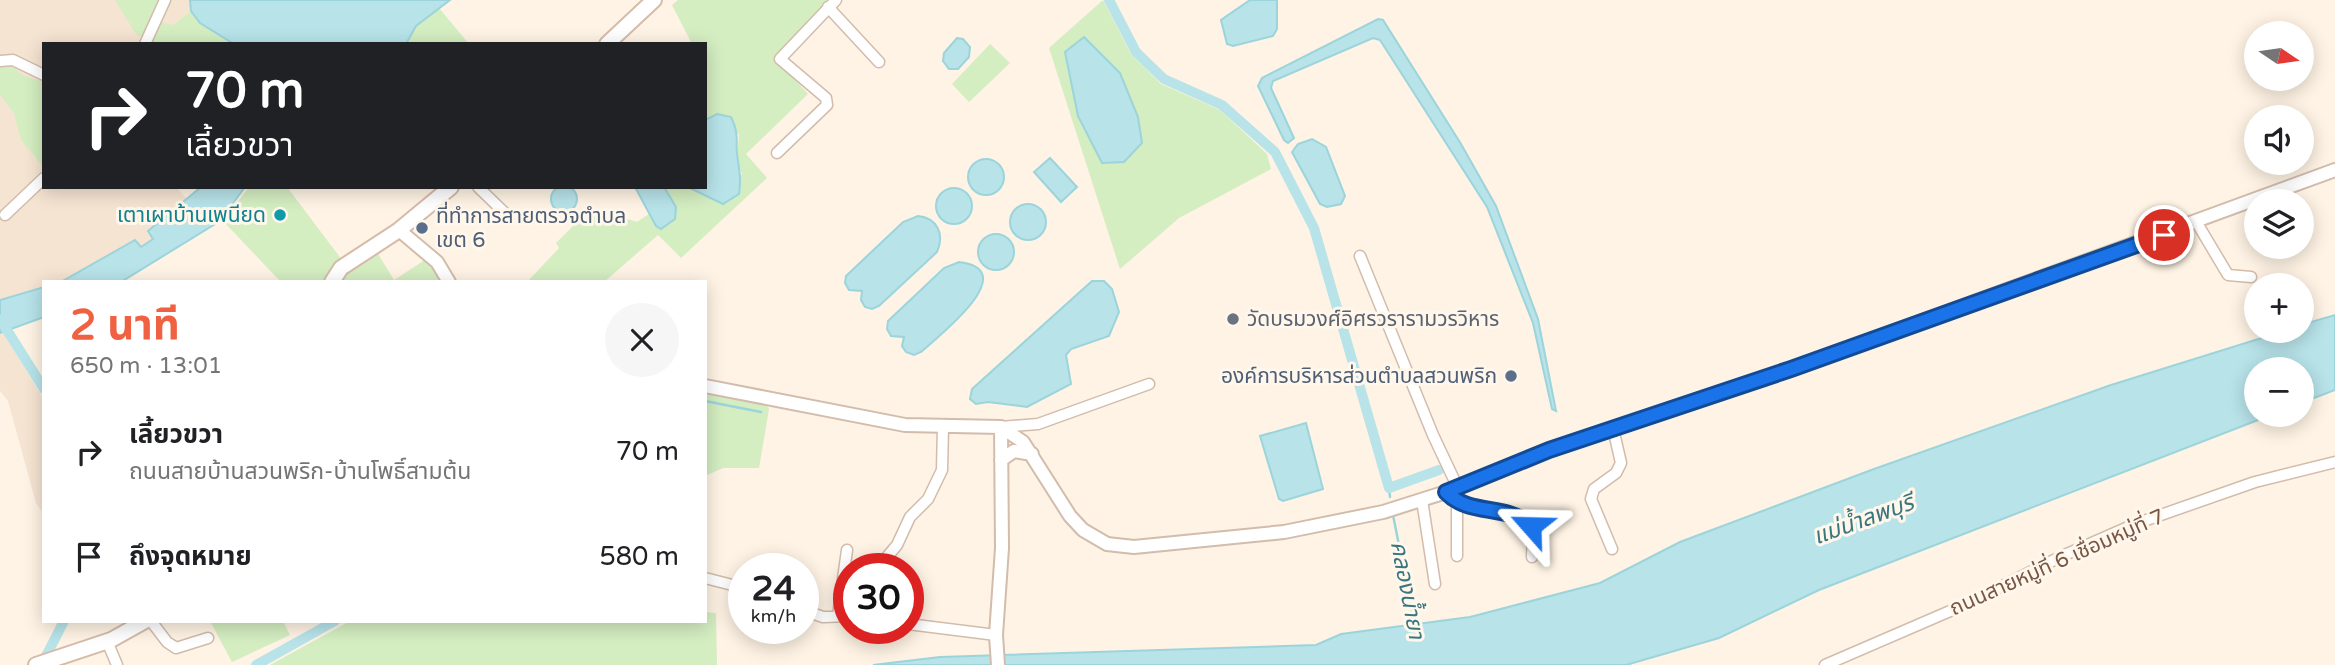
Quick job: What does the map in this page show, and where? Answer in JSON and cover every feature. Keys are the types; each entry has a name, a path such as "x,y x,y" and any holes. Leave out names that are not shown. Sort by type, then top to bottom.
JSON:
{"main road":[{"path":"609,42 654,0"},
{"path":"333,280 341,268 399,230 449,189"},
{"path":"44,664 107,641 144,623"}],"street":[{"path":"146,42 165,0"},
{"path":"777,153 827,105 826,98 780,59 832,4 879,62"},
{"path":"0,61 13,60 42,74"},
{"path":"1001,427 1012,433 1032,454 1070,516 1083,530 1107,544 1133,547 1284,532 1383,512 1452,490 1549,450 1791,369 2197,223 2335,170"},
{"path":"5,215 42,180"},
{"path":"480,189 508,216"},
{"path":"2197,223 2228,275 2244,277"},
{"path":"399,230 437,262 448,280"},
{"path":"1360,256 1457,504 1457,556"},
{"path":"707,386 871,419 943,426 1001,427 1038,424 1149,384"},
{"path":"890,553 910,517 928,499 942,470 943,426"},
{"path":"999,665 997,639 1002,548 1001,427"},
{"path":"1612,549 1591,499 1594,489 1616,473 1621,463 1613,428"},
{"path":"1001,460 1014,452 1032,454"},
{"name":"ถนนสายหมู่ที่ 6 เชื่อมหมู่ที่ 7","path":"1825,665 1971,602 2060,557 2135,524 2255,482 2335,462"},
{"path":"1422,500 1435,584"},
{"path":"1457,504 1521,518 1533,532 1532,557"},
{"path":"707,579 728,584"},
{"path":"150,623 171,646 184,647 208,638"},
{"path":"924,627 997,639"},
{"path":"107,641 117,665"}],"shaded area":[{"path":"0,0 190,0 191,11 152,42 42,42 42,189 178,189 187,199 148,231 153,238 140,247 135,240 65,280 42,280 42,288 0,300"},
{"path":"0,333 3,333 42,397 42,512 36,503 8,401 0,391"}],"green space":[{"path":"115,0 159,0 144,36 137,36"},
{"path":"678,0 830,0 799,30 776,59 808,94 746,154 767,178 681,258 658,235 606,280 529,280 559,248 556,243 591,208 637,222 649,214 656,226 676,207 665,189 692,189 723,204 742,174 737,159 739,134 707,121 707,42 691,42 672,5"},
{"path":"1103,0 1131,54 1161,84 1220,110 1267,154 1271,169 1179,218 1120,269 1049,48"},
{"path":"439,8 467,42 407,42 416,26"},
{"path":"191,11 200,23 231,42 151,42 160,22 173,25"},
{"path":"990,44 1010,63 969,102 952,84"},
{"path":"10,64 24,76 42,81 42,166 21,140 14,113 0,95 0,66"},
{"path":"247,189 289,189 342,260 327,280 279,280 223,221"},
{"path":"375,249 394,280 337,280 343,270"},
{"path":"425,260 442,280 394,280"},
{"path":"707,393 767,405 769,409 759,468 723,468 707,475"},
{"path":"707,612 716,613 717,665 270,665 346,623 707,623"},
{"path":"211,623 284,623 290,635 232,662"}],"water":[{"path":"190,0 450,0 416,26 407,42 231,42 200,23 191,11"},
{"path":"1250,0 1277,0 1277,29 1273,36 1233,46 1227,44 1221,20"},
{"path":"1378,19 1383,20 1461,144 1496,206 1538,319 1556,411 1552,409 1533,323 1487,207 1380,40 1373,38 1273,81 1271,88 1294,138 1288,143 1284,140 1258,86 1262,78"},
{"path":"1084,37 1120,73 1138,117 1142,143 1124,162 1102,163 1078,116 1065,52"},
{"path":"957,38 963,39 970,47 969,57 958,69 949,69 943,61 944,53"},
{"path":"717,114 731,117 737,135 739,194 723,204 692,189 707,189 707,119"},
{"path":"1312,139 1326,147 1345,196 1341,204 1327,207 1320,204 1292,152 1298,144"},
{"path":"1050,158 1077,187 1061,202 1034,172"},
{"path":"986,159 999,164 1004,177 999,190 986,195 973,190 968,177 973,164"},
{"path":"954,188 967,193 972,206 967,219 954,224 941,219 936,206 941,193"},
{"path":"199,189 244,189 220,221 124,280 65,280 135,240 141,247 153,239 148,231"},
{"path":"556,189 572,189 576,194 576,204 569,211 559,211 552,204 552,194"},
{"path":"636,189 665,189 676,207 675,219 661,229 656,226"},
{"path":"1028,204 1041,209 1046,222 1041,235 1028,240 1015,235 1010,222 1015,209"},
{"path":"918,216 930,220 938,228 940,239 937,252 879,306 872,309 865,307 861,300 862,291 849,290 845,283 846,276 903,222"},
{"path":"996,234 1009,239 1014,252 1009,265 996,270 983,265 978,252 983,239"},
{"path":"959,262 977,268 983,277 980,290 957,319 921,352 914,355 906,352 902,346 904,337 891,336 887,329 888,321 944,268"},
{"path":"1092,281 1104,281 1112,289 1119,312 1109,336 1071,349 1066,355 1071,384 1027,407 988,402 976,404 970,399 972,389"},
{"path":"42,288 42,318 0,333 0,300"},
{"name":"แม่น้ำลพบุรี","path":"2335,315 2335,390 2314,398 2314,357 2244,357 2244,425 1819,590 1719,638 1626,665 873,665 940,657 1316,645 1341,634 1470,617 1600,583 1680,542 1874,469 2111,385 2246,343 2314,343 2314,321"},
{"path":"1306,423 1323,489 1283,501 1279,499 1260,436"}],"waterway":[{"name":"คลองน้ำยา","path":"1109,0 1136,52 1164,79 1222,105 1275,152 1314,228 1389,488 1439,470"},
{"path":"0,319 42,386"},
{"path":"707,401 761,412"},
{"name":"คลองน้ำยา","path":"1389,488 1390,497"},
{"name":"คลองน้ำยา","path":"1393,515 1415,626"},
{"path":"45,658 63,623"},
{"path":"256,665 331,623"}],"place":[{"name":"เตาเผาบ้านเพนียด","path":"280,215"},
{"name":"ที่ทำการสายตรวจตำบล เขต 6","path":"422,228"},
{"name":"วัดบรมวงศ์อิศรวรารามวรวิหาร","path":"1233,319"},
{"name":"องค์การบริหารส่วนตำบลสวนพริก","path":"1511,376"}],"route":[{"path":"1531,526 1517,516 1457,504 1446,492 1549,450 1791,369 1965,304 2164,235"}]}
